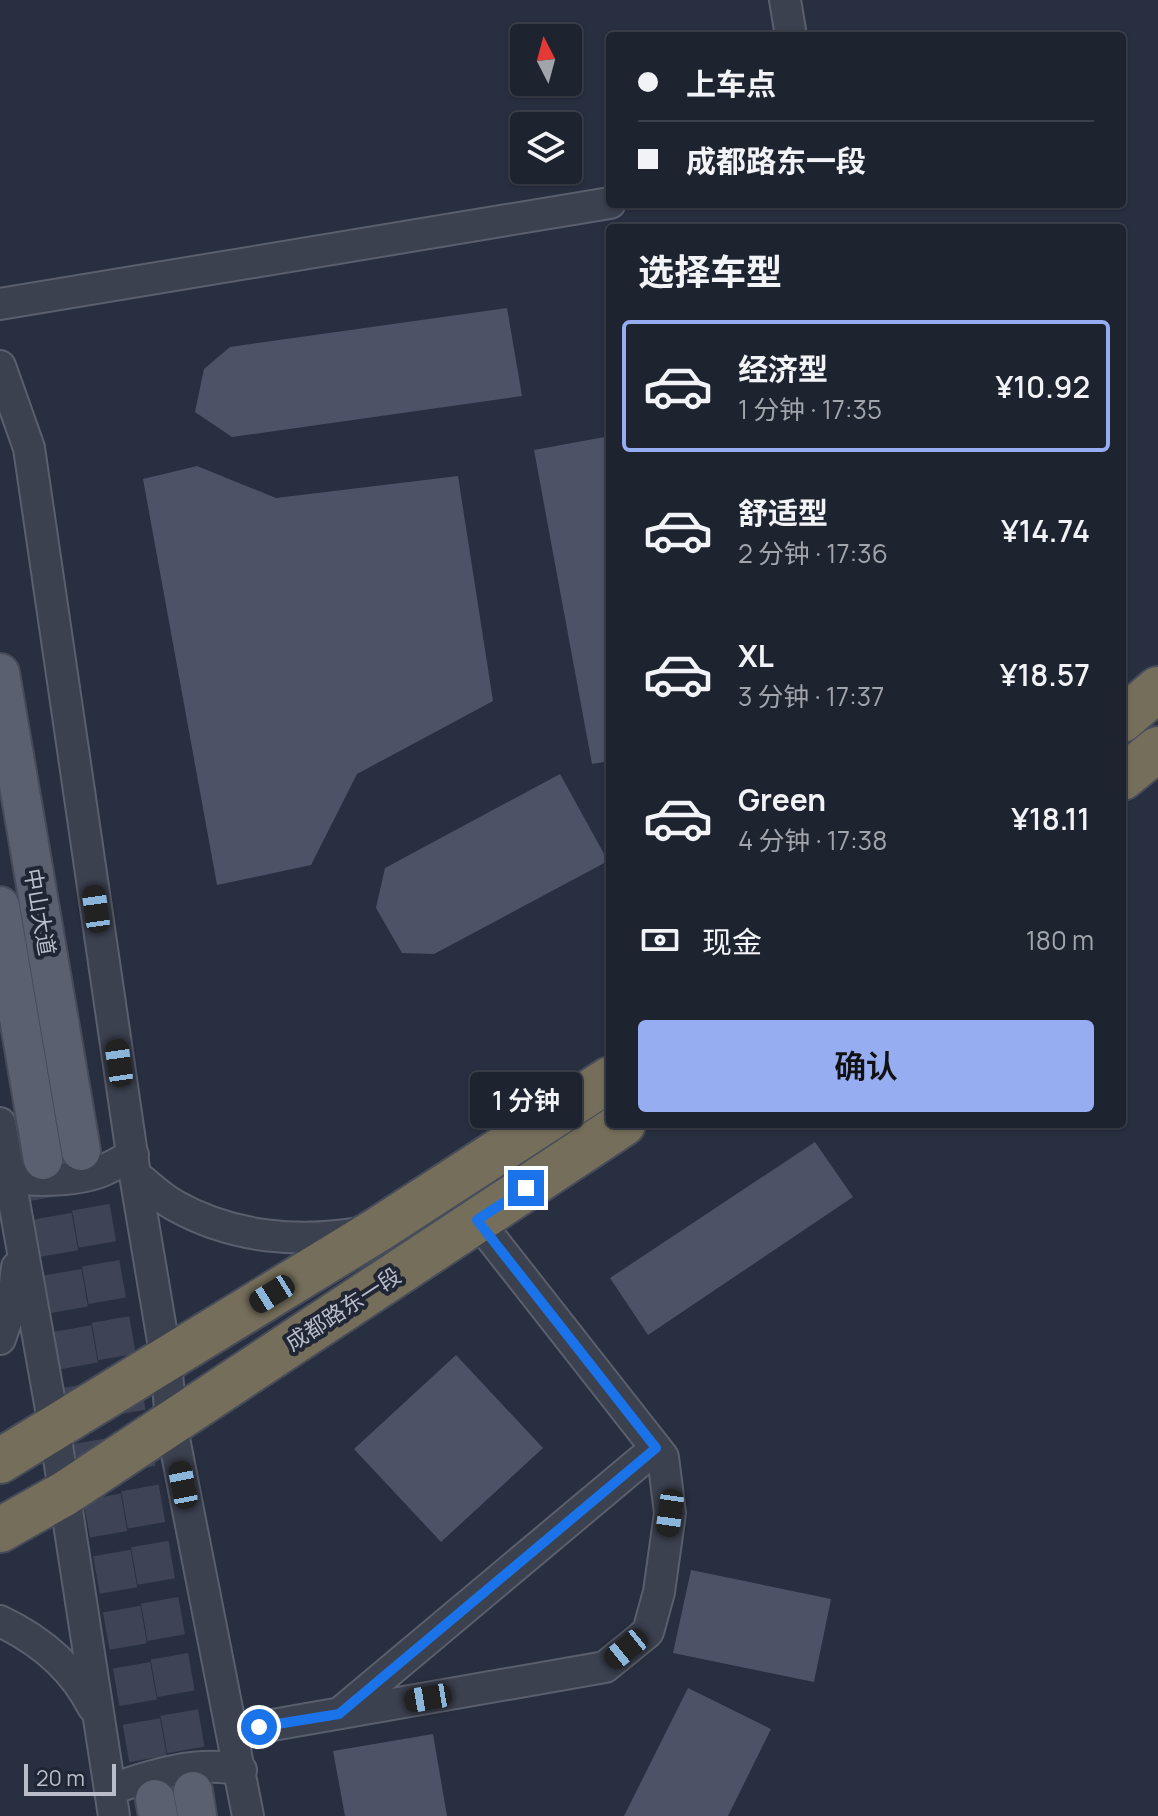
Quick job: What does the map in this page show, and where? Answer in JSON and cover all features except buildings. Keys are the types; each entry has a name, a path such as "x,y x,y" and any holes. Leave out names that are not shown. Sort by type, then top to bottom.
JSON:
{"highway":[{"path":"1126,717 1158,689"},
{"path":"1126,775 1158,749"},
{"path":"0,1461 379,1229 606,1082"},
{"name":"成都路东一段","path":"0,1530 64,1494 617,1128"}],"main road":[{"name":"中山大道","path":"0,673 81,1151"},
{"name":"中山大道","path":"0,906 43,1160"}],"street":[{"path":"785,0 790,32"},
{"path":"0,304 606,204"},
{"path":"0,366 29,448 134,1165 166,1359 171,1423 248,1816"},
{"path":"0,1123 54,1426 112,1803 172,1772 222,1766 241,1770"},
{"path":"10,1177 55,1179 134,1165"},
{"path":"134,1165 171,1204 210,1224 248,1234 337,1237 379,1229"},
{"path":"233,1732 605,1667 648,1632 659,1592 670,1513 663,1457 477,1220"},
{"path":"0,1339 13,1301 20,1237"},
{"path":"339,1714 656,1448"},
{"path":"0,1621 27,1634 63,1663 87,1695 100,1721"}],"tunnel":[{"path":"81,1151 193,1791"},
{"path":"43,1160 155,1799"}],"route":[{"path":"259,1727 339,1714 656,1448 477,1220 526,1188"}]}
